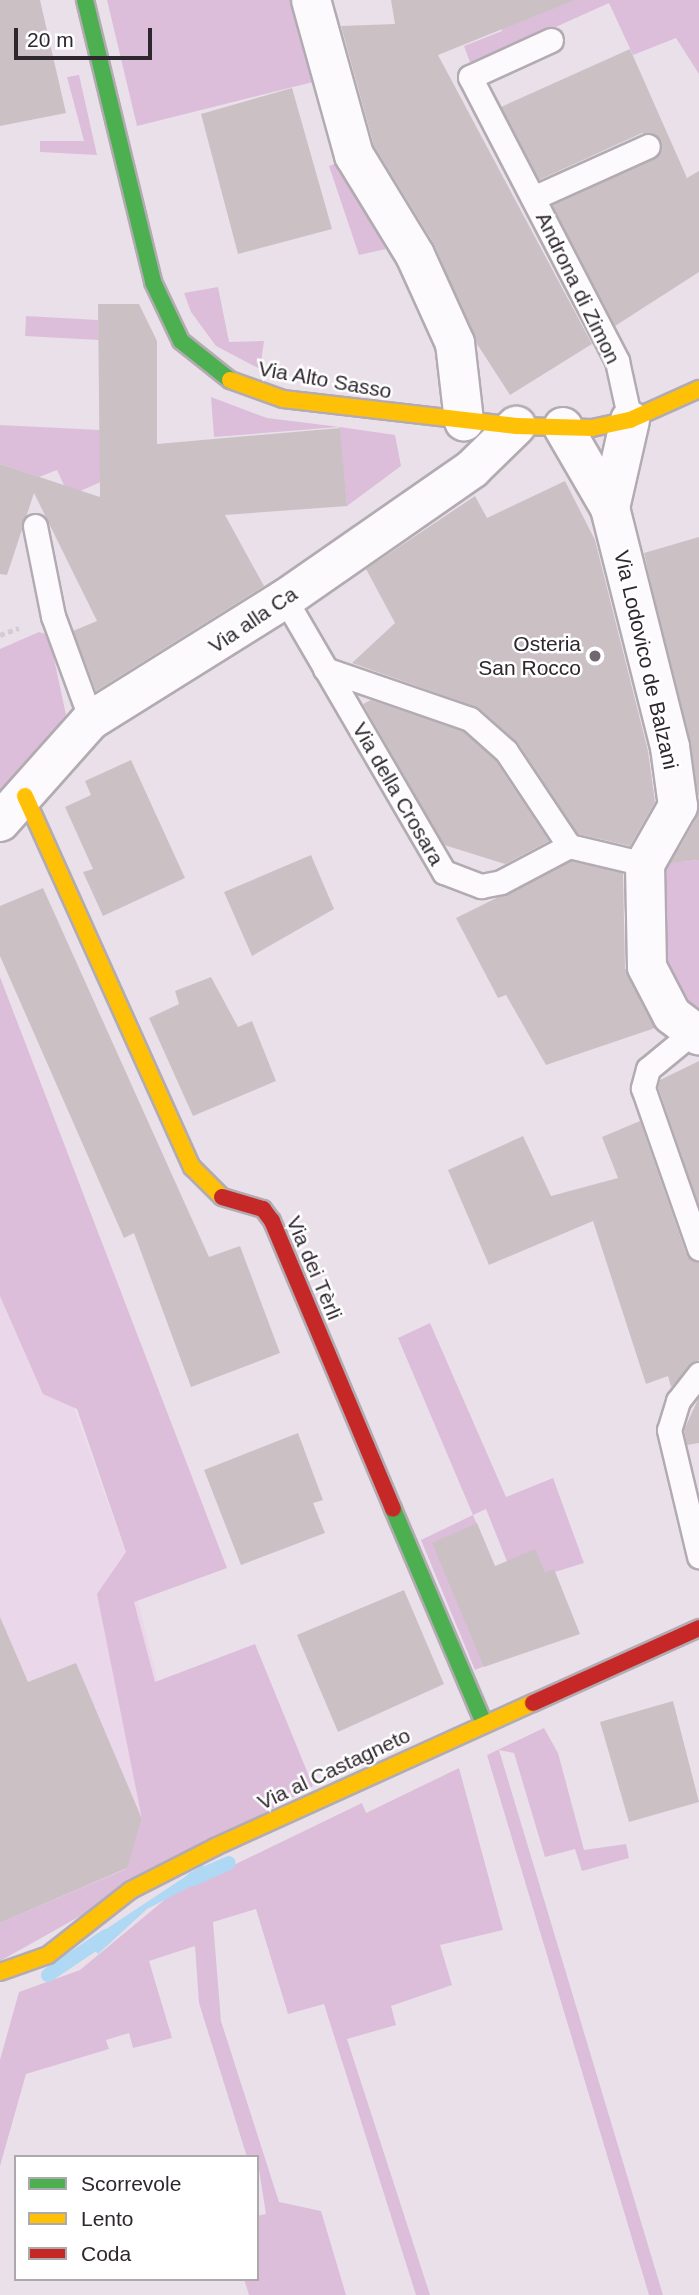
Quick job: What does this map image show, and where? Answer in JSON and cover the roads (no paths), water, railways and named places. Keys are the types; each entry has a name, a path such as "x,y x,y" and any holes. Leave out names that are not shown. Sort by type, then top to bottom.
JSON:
{"street":[{"name":"Via Alto Sasso","path":"85,0 143,249 181,341 242,387 283,399 464,421 563,427 630,421 699,389"},
{"path":"311,0 354,155 418,262 455,343 464,421"},
{"name":"Via Lodovico de Balzani","path":"610,508 630,421"},
{"name":"Via alla Ca","path":"12,809 91,720 285,599 472,468 516,426"},
{"name":"Via Lodovico de Balzani","path":"563,427 610,508 670,747 678,806 645,864"},
{"name":"Via dei Tèrli","path":"12,809 192,1167 219,1196 263,1209 272,1221 484,1723"},
{"path":"645,864 647,967 672,1015 696,1034"},
{"name":"Via al Castagneto","path":"0,1972 48,1955 145,1882 484,1723 699,1628"}],"lane":[{"name":"Androna di Zimon","path":"551,40 470,77 617,360 630,421"},
{"name":"Androna di Zimon","path":"533,198 648,146"},
{"path":"35,526 53,616 91,720"},
{"name":"Via della Crosara","path":"285,599 444,872 460,882 501,882 569,846"},
{"path":"325,669 470,719 506,751 569,846 645,864"},
{"path":"696,1034 648,1069 643,1088 699,1248"},
{"path":"699,1374 678,1401 669,1430 699,1556"}],"water":[{"path":"203,1865 209,1877 147,1909 98,1954 88,1941"}],"waterway":[{"path":"193,1879 229,1863"},
{"path":"48,1975 106,1936"}],"place":[{"name":"Osteria San Rocco","path":"595,656"}]}
